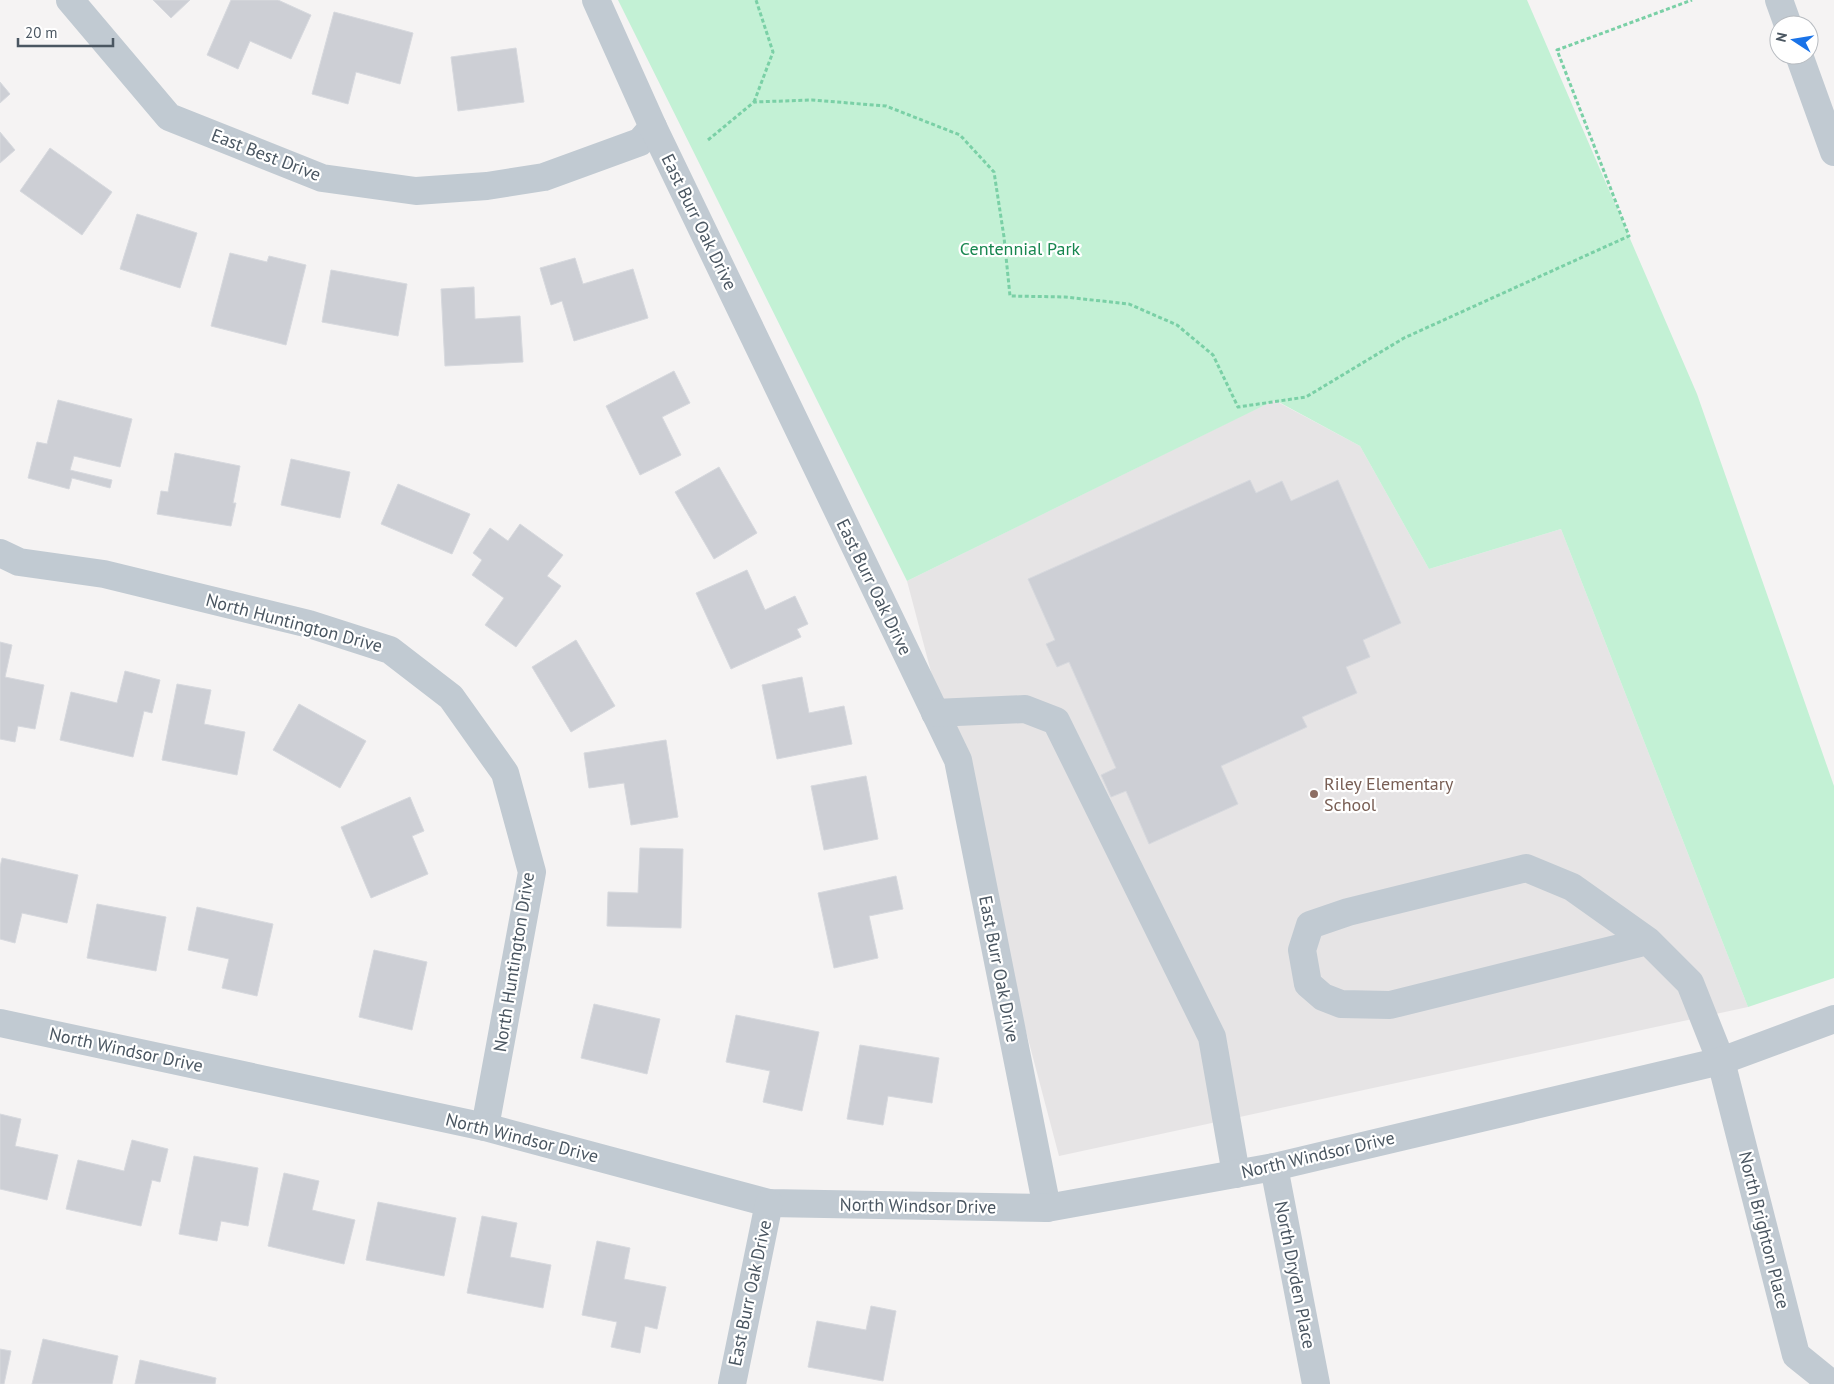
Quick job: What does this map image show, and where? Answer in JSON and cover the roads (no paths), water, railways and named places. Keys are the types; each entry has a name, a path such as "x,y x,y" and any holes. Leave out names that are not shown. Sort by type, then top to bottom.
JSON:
{"street":[{"name":"East Best Drive","path":"70,0 169,117 322,178 416,191 486,186 544,177 640,142 653,127"},
{"name":"East Burr Oak Drive","path":"596,0 653,127 958,760 1047,1208"},
{"path":"1779,0 1784,15"},
{"path":"1803,65 1834,152"},
{"name":"North Huntington Drive","path":"0,553 19,562 104,574 290,620 390,650 451,696 505,773 532,872 485,1127"},
{"path":"935,713 1025,710 1056,721 1212,1037 1236,1174"},
{"name":"North Brighton Place","path":"1648,941 1390,1005 1341,1004 1323,997 1308,984 1302,950 1310,925 1348,912 1526,868 1572,887 1648,941 1690,983 1721,1061 1796,1355 1832,1384"},
{"name":"North Windsor Drive","path":"0,1023 485,1127 769,1203 1047,1208 1274,1167 1721,1061 1834,1019"},
{"name":"North Dryden Place","path":"1274,1167 1316,1384"},
{"name":"East Burr Oak Drive","path":"732,1384 769,1203"}],"place":[{"name":"Riley Elementary School","path":"1314,794"}],"park label":[{"name":"Centennial Park","path":"1020,249"}]}
